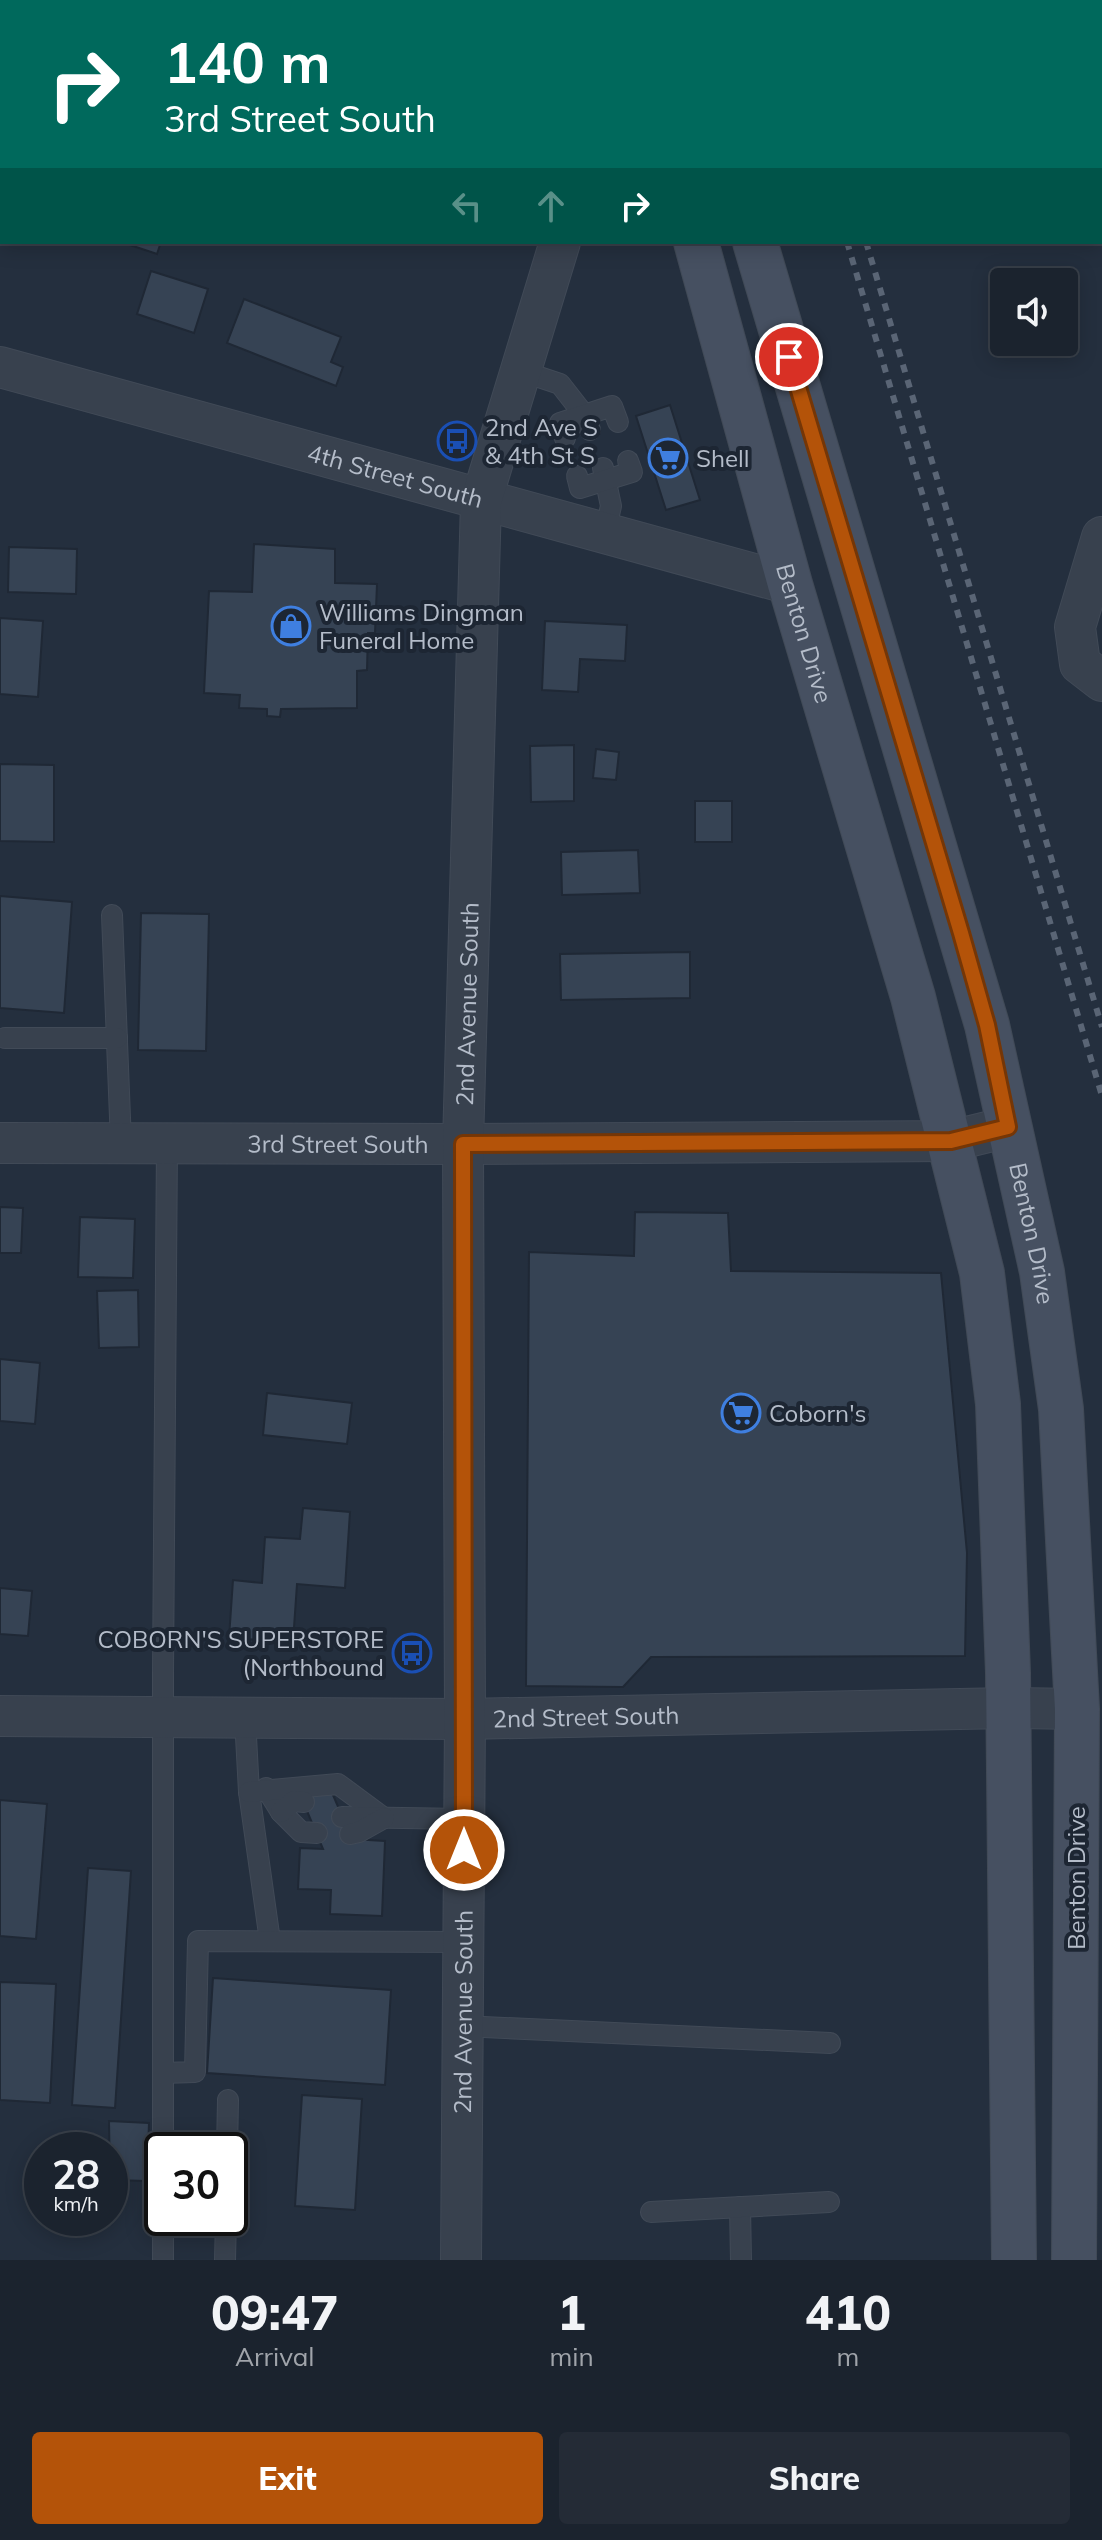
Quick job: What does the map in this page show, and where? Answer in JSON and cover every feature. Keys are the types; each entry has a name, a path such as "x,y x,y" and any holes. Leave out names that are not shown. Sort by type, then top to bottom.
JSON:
{"main road":[{"name":"Benton Drive","path":"697,244 790,584 913,997 982,1273 998,1404 1009,1708 1014,2260"},
{"name":"Benton Drive","path":"756,244 987,1025 1042,1272 1061,1409 1077,1709 1074,2260"}],"street":[{"name":"2nd Avenue South","path":"461,2260 465,1719 463,1144 481,501 559,244"},
{"name":"4th Street South","path":"0,367 790,584"},
{"path":"1091,672 1075,627 1102,537"},
{"name":"3rd Street South","path":"0,1143 951,1141 1008,1127"},
{"name":"2nd Street South","path":"0,1716 465,1719 1077,1709"}],"lane":[{"path":"521,371 560,384 588,423"},
{"path":"565,438 560,423 588,423 612,406 618,422"},
{"path":"577,476 580,488 604,474 632,472 628,461"},
{"path":"604,474 611,506 605,532"},
{"path":"112,915 121,1143"},
{"path":"5,1038 117,1038"},
{"path":"163,2132 167,1143"},
{"path":"245,1718 257,1790 270,1941"},
{"path":"257,1790 338,1784 384,1818"},
{"path":"257,1790 301,1832 310,1817 294,1801 281,1812"},
{"path":"384,1818 359,1832 343,1818 351,1804 384,1818 464,1819"},
{"path":"163,2073 195,2072 198,1941 463,1942"},
{"path":"462,2026 830,2043"},
{"path":"227,2132 228,2100"},
{"path":"651,2212 829,2202"},
{"path":"740,2207 741,2260"},
{"path":"163,2236 163,2260"},
{"path":"225,2260 226,2236"}],"building":[{"path":"127,244 160,244 157,254"},
{"path":"151,271 208,289 194,333 137,314"},
{"path":"244,299 341,337 331,362 343,367 336,386 227,343"},
{"name":"Shell","path":"670,405 700,500 666,510 636,416"},
{"name":"Williams Dingman Funeral Home","path":"254,544 335,549 335,583 377,584 375,633 368,633 367,670 357,671 357,708 281,709 280,717 267,716 267,709 239,708 240,695 204,693 209,591 252,592"},
{"path":"9,547 77,549 76,594 8,592"},
{"path":"0,618 43,621 38,697 0,694"},
{"path":"545,621 627,625 625,661 580,659 578,692 542,690"},
{"path":"574,745 574,801 531,802 530,746"},
{"path":"596,749 619,752 616,780 593,778"},
{"path":"0,764 54,765 54,842 0,841"},
{"path":"695,801 732,801 732,842 695,842"},
{"path":"638,850 640,893 562,895 561,852"},
{"path":"0,896 72,902 64,1013 0,1008"},
{"path":"141,913 209,914 206,1051 138,1050"},
{"path":"690,952 690,998 561,1000 560,954"},
{"path":"0,1207 23,1208 21,1253 0,1253"},
{"name":"Coborn's","path":"635,1212 728,1213 731,1271 941,1273 967,1553 965,1656 651,1657 623,1687 526,1686 529,1252 634,1256"},
{"path":"80,1217 135,1219 133,1278 78,1277"},
{"path":"138,1290 139,1347 99,1348 97,1291"},
{"path":"0,1359 40,1363 35,1424 0,1421"},
{"path":"267,1393 352,1403 347,1444 263,1435"},
{"path":"303,1508 350,1512 345,1588 297,1584 293,1642 229,1638 233,1580 262,1583 265,1537 300,1539"},
{"path":"0,1588 32,1591 28,1636 0,1634"},
{"path":"330,1788 352,1839 385,1841 382,1916 330,1914 331,1890 298,1889 300,1848 323,1849 299,1792"},
{"path":"0,1800 47,1804 36,1939 0,1936"},
{"path":"88,1868 131,1871 115,2108 72,2105"},
{"path":"213,1978 391,1990 385,2085 207,2073"},
{"path":"0,1982 56,1984 50,2103 0,2100"},
{"path":"302,2095 362,2099 355,2210 295,2206"},
{"path":"109,2121 149,2123 149,2132 144,2132 144,2181 128,2180 128,2132 109,2132"}],"railway":[{"path":"848,244 1102,1096"},
{"path":"867,244 1102,1027"}],"place":[{"name":"2nd Ave S & 4th St S","path":"457,441"},
{"name":"Shell","path":"668,458"},
{"name":"Williams Dingman Funeral Home","path":"291,626"},
{"name":"Coborn's","path":"741,1413"},
{"name":"COBORN'S SUPERSTORE (Northbound","path":"412,1653"}],"route":[{"path":"464,1850 463,1144 951,1141 1008,1127 987,1025 961,933 789,357"}]}
